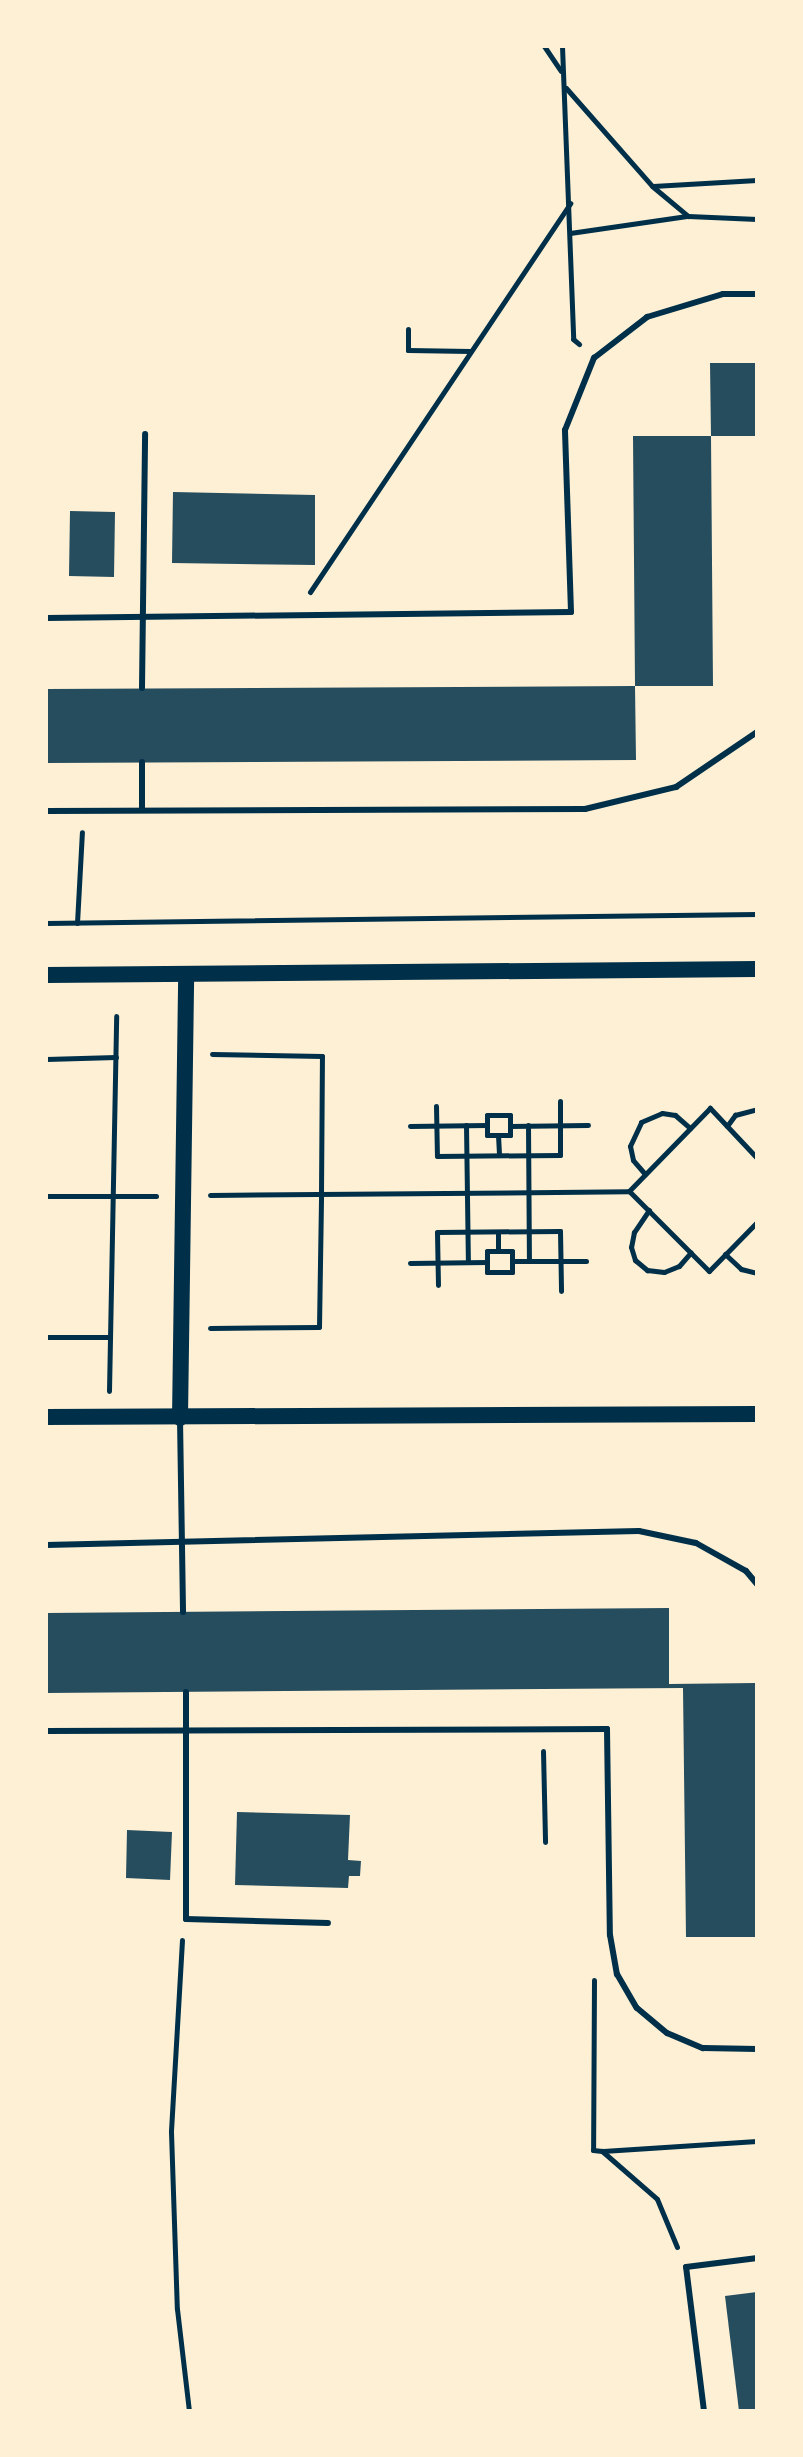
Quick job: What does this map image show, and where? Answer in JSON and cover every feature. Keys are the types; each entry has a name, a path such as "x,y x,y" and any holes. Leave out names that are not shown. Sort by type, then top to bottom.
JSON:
{"main road":[{"path":"46,975 757,969"},
{"path":"180,1418 186,975"},
{"path":"46,1417 757,1414"}],"lane":[{"path":"46,618 571,612 565,430 594,358 647,317 723,294 757,294"},
{"path":"142,688 145,434"},
{"path":"46,811 142,808 585,809 676,787 757,732"},
{"path":"142,762 142,808"},
{"path":"180,1418 183,1612"},
{"path":"46,1545 639,1531 696,1543 746,1571 757,1584"},
{"path":"186,1692 186,1919 328,1923"},
{"path":"46,1731 607,1729 610,1935 617,1974 637,2008 667,2033 703,2048 757,2049"},
{"path":"704,2411 686,2267 757,2258"}],"path":[{"path":"544,46 562,72"},
{"path":"562,46 573,339 594,358"},
{"path":"565,87 652,186 688,216"},
{"path":"652,186 757,180"},
{"path":"293,617 570,203"},
{"path":"570,233 688,216 757,219"},
{"path":"408,329 408,350 471,351"},
{"path":"77,923 83,811"},
{"path":"46,923 757,914"},
{"path":"109,1391 116,1016"},
{"path":"181,1328 319,1327 321,1194 322,1056 185,1054"},
{"path":"46,1059 116,1057"},
{"path":"436,1106 437,1156 560,1155 560,1101"},
{"path":"629,1191 710,1108 757,1158"},
{"path":"727,1126 735,1115 757,1109"},
{"path":"645,1174 633,1160 630,1146 641,1122 662,1113 675,1115 690,1128"},
{"path":"487,1115 510,1115 510,1126 510,1135 487,1135 487,1115"},
{"path":"466,1125 468,1262"},
{"path":"410,1126 487,1125"},
{"path":"528,1125 529,1261"},
{"path":"510,1126 588,1125"},
{"path":"498,1135 499,1155"},
{"path":"46,1196 629,1191 709,1271 757,1222"},
{"path":"649,1210 634,1232 631,1247 635,1260 647,1270 664,1272 679,1266 691,1252"},
{"path":"438,1285 437,1232 560,1231 561,1291"},
{"path":"498,1232 498,1251"},
{"path":"487,1251 512,1251 512,1261 512,1272 487,1272 487,1251"},
{"path":"725,1254 741,1269 757,1273"},
{"path":"512,1261 586,1261"},
{"path":"410,1263 487,1262"},
{"path":"46,1337 110,1337"},
{"path":"542,1730 545,1842"},
{"path":"178,1960 171,2132 177,2309 189,2411"},
{"path":"592,2025 593,2150 757,2141"},
{"path":"602,2151 657,2199 686,2267"}],"building":[{"path":"710,363 757,363 757,436 711,436"},
{"path":"633,436 711,436 713,686 635,686"},
{"path":"173,492 315,495 315,565 172,563"},
{"path":"70,511 115,512 114,577 69,576"},
{"path":"635,686 636,760 46,763 46,689"},
{"path":"669,1608 669,1684 756,1683 757,1937 686,1937 683,1688 46,1693 46,1613"},
{"path":"237,1812 350,1815 348,1860 361,1861 360,1876 349,1876 348,1888 235,1885"},
{"path":"127,1830 172,1832 170,1880 126,1878"},
{"path":"757,2292 757,2411 739,2411 725,2296"}]}
